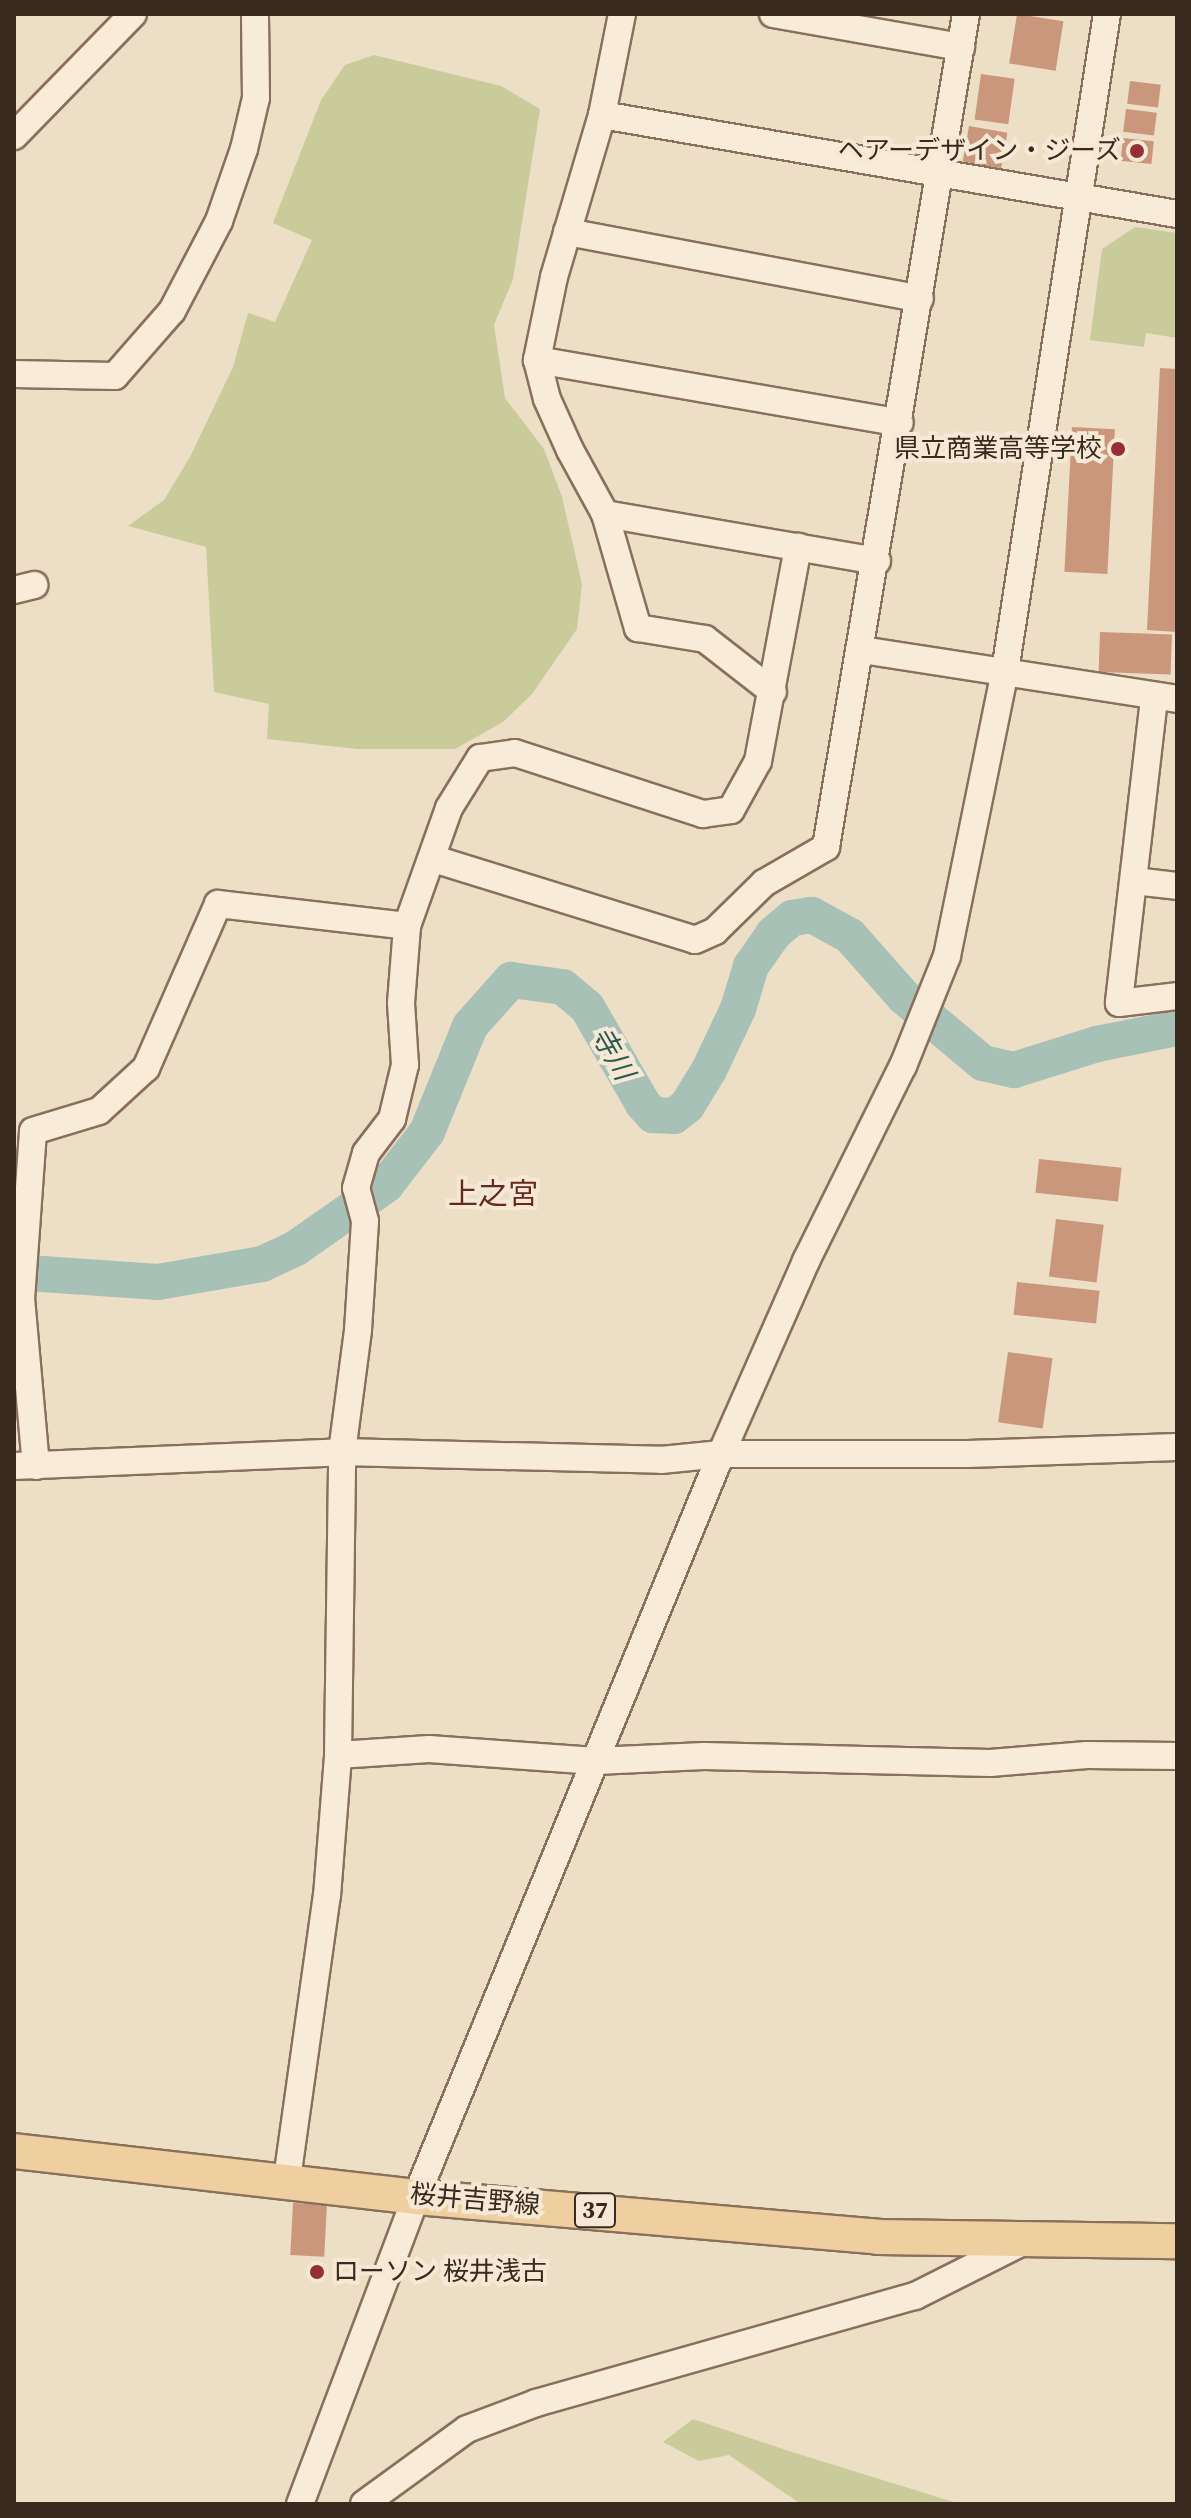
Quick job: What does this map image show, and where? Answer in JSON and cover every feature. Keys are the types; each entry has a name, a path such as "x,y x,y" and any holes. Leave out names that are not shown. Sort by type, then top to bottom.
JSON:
{"main road":[{"name":"桜井吉野線","path":"14,2151 287,2179 416,2197 878,2237 1177,2241"}],"street":[{"path":"14,136 133,14"},
{"path":"14,374 115,376 172,311 219,221 244,149 256,98 255,14"},
{"path":"622,14 602,115 567,232 537,360 547,399 605,514 638,628 705,639 773,692"},
{"path":"773,14 961,47"},
{"path":"434,859 695,940 715,931 764,883 826,847 877,561 966,14"},
{"path":"300,2504 416,2197 721,1454 806,1261 903,1066 947,956 1005,671 1107,14"},
{"path":"602,115 1177,214"},
{"path":"567,232 920,299"},
{"path":"537,360 900,423"},
{"path":"605,514 877,561"},
{"path":"287,2179 327,1896 338,1755 342,1452 358,1330 365,1221 356,1188 366,1153 392,1119 405,1065 401,1003 407,926 434,859 449,808 480,758 515,753 703,814 731,810 758,761 798,547"},
{"path":"862,650 1166,699 1134,881 1119,1003 1177,996"},
{"path":"1134,881 1177,886"},
{"path":"407,926 218,904 146,1068 99,1111 33,1131 21,1299 25,1466 342,1452 661,1460 721,1454 967,1454 1177,1447"},
{"path":"338,1755 429,1749 596,1761 704,1756 990,1763 1087,1755 1177,1756"},
{"path":"364,2504 467,2429 536,2403 915,2296 1027,2240"}],"green space":[{"path":"374,55 501,86 540,109 513,279 494,325 505,398 544,449 562,497 582,584 577,629 532,694 503,722 455,749 357,749 267,739 269,704 214,692 206,547 128,526 164,500 190,457 233,367 248,313 275,322 312,240 273,223 321,100 345,65"},
{"path":"1135,227 1177,233 1177,338 1146,333 1144,347 1090,340 1102,249"},
{"path":"693,2419 960,2504 801,2504 729,2455 699,2461 663,2442"}],"building":[{"path":"1017,14 1063,21 1056,71 1009,63"},
{"path":"981,74 1015,79 1008,124 975,120"},
{"path":"1130,81 1161,85 1158,108 1127,104"},
{"path":"1126,109 1157,113 1154,136 1123,132"},
{"path":"969,126 1007,133 1001,168 963,161"},
{"name":"ヘアーデザイン・ジーズ","path":"1123,138 1154,141 1151,164 1121,161"},
{"path":"1160,368 1177,369 1177,632 1147,630"},
{"path":"1072,427 1115,429 1107,574 1064,572"},
{"path":"1100,632 1172,635 1171,674 1099,672"},
{"path":"1039,1159 1122,1168 1118,1201 1035,1193"},
{"path":"1056,1219 1104,1225 1097,1282 1049,1277"},
{"path":"1017,1282 1100,1291 1096,1323 1014,1315"},
{"path":"1008,1352 1053,1358 1043,1429 998,1422"},
{"path":"293,2203 327,2205 324,2257 290,2255"}],"waterway":[{"name":"寺川","path":"14,1272 158,1282 262,1264 296,1248 386,1185 427,1132 470,1026 511,980 563,987 587,1007 643,1104 653,1115 674,1116 687,1106 709,1070 738,1009 751,966 773,934 792,918 812,915 850,936 904,997 983,1063 1014,1070 1097,1044 1177,1028"}],"place":[{"name":"ヘアーデザイン・ジーズ","path":"1137,151"},
{"name":"県立商業高等学校","path":"1118,449"},
{"name":"ローソン 桜井浅古","path":"317,2272"}],"district":[{"name":"上之宮","path":"493,1194"}]}
